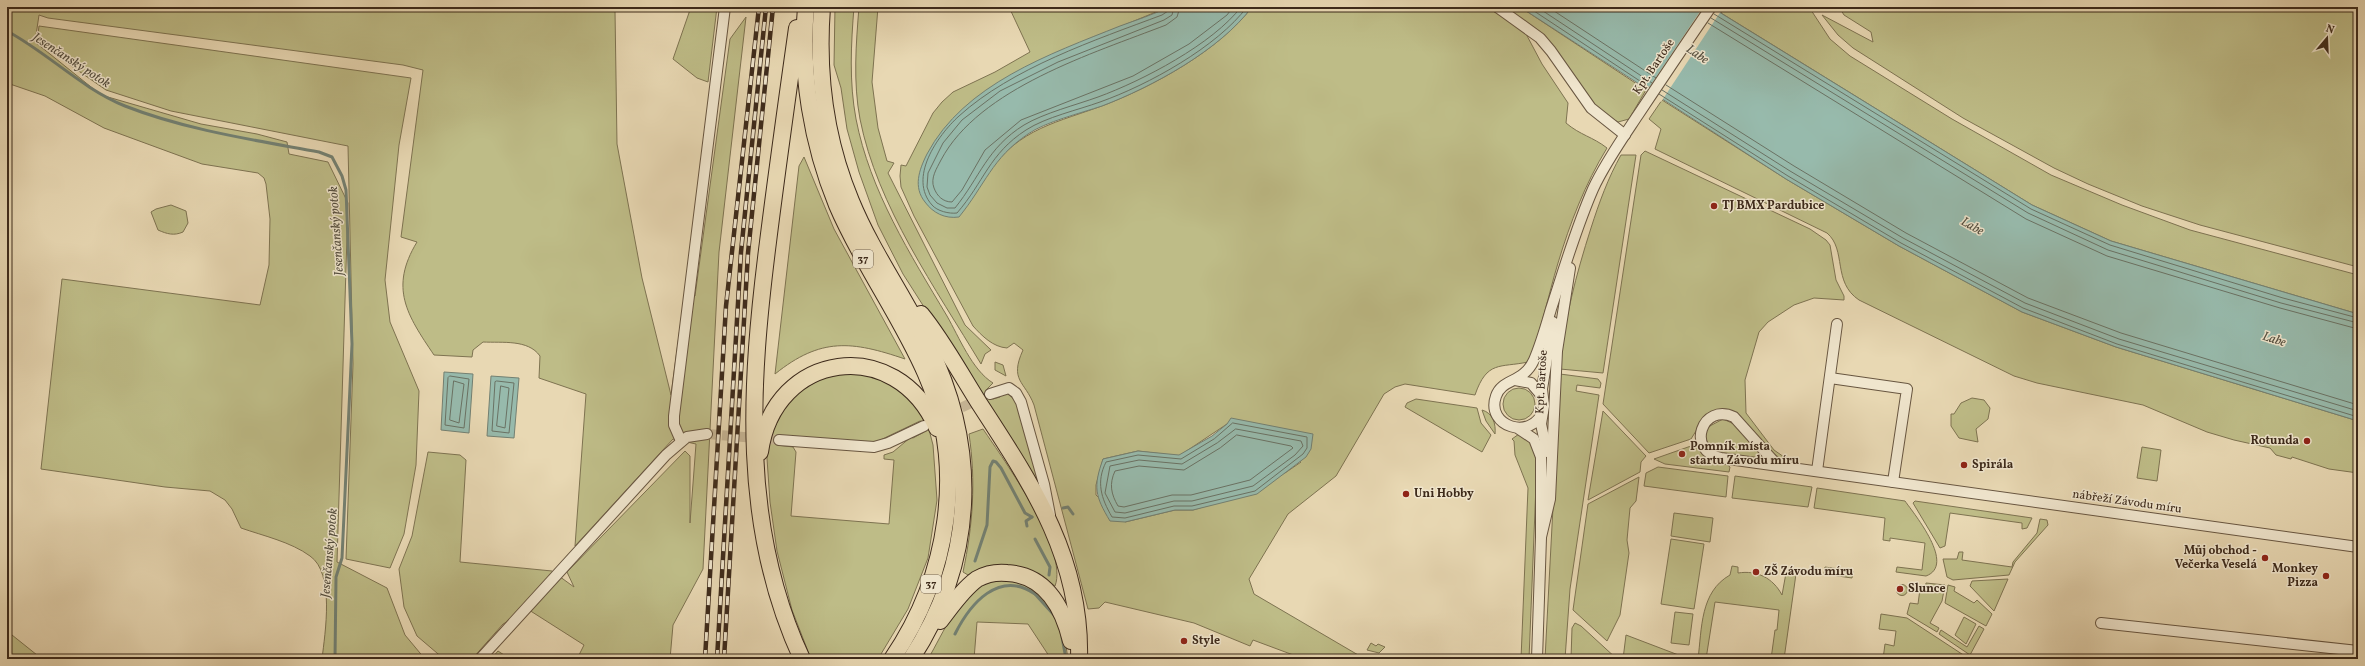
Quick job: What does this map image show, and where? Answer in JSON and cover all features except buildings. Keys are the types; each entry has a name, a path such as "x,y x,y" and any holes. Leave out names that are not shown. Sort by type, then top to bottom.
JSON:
{"main road":[{"path":"800,7 774,198 756,356 753,440 760,506 770,560 779,598 802,659"},
{"name":"37","path":"806,7 805,35 809,98 826,174 849,230 911,342 933,391 942,420 946,446 947,502 942,541 929,590 917,617 892,659"},
{"name":"37","path":"822,7 820,44 822,79 834,156 851,203 917,324 940,370 957,423 963,461 963,516 955,564 938,613 911,659"},
{"path":"890,277 930,326 1022,469 1052,525 1066,567 1076,611 1079,659"},
{"path":"760,506 758,478 760,448 766,424 775,407 787,392 801,380 821,371 844,366 865,367 885,373 903,383 920,399 932,418 942,443 947,502"},
{"path":"1055,600 1066,567"},
{"path":"920,645 961,594 983,576 1004,573 1024,576 1043,587 1055,600 1066,623 1074,659"}],"street":[{"path":"681,441 674,425 674,416 725,7"},
{"path":"1497,7 1540,38 1552,51 1591,108 1625,134"},
{"name":"Kpt. Bartoše","path":"1541,537 1540,451 1532,436 1504,423 1498,417 1495,407 1499,390 1504,385 1527,373 1534,361 1577,228 1594,188 1625,134 1711,7"},
{"name":"Kpt. Bartoše","path":"1541,537 1550,499 1557,351 1577,228"},
{"name":"Kpt. Bartoše","path":"1537,659 1541,537 1547,450 1541,424 1543,411 1542,390 1547,352 1564,269"},
{"path":"1817,471 1837,324"},
{"path":"1830,378 1907,389 1893,482"},
{"name":"Kpt. Bartoše","path":"1515,380 1531,383 1538,388 1543,398"},
{"path":"990,394 1009,388 1016,393 1021,402 1044,484 1052,525"},
{"name":"Kpt. Bartoše","path":"1519,429 1534,424 1543,411"},
{"name":"nábřeží Závodu míru","path":"1777,465 1734,417 1725,414 1716,415 1703,425 1700,434 1701,443 1713,456 2358,547"},
{"path":"779,440 874,447 888,443 924,426"},
{"path":"480,659 681,441 692,436 707,434"},
{"path":"2101,622 2358,651"}],"shaded area":[{"path":"7,7 612,7 615,11 617,144 642,278 671,395 684,298 695,296 730,39 746,17 719,252 703,569 673,625 670,659 577,659 584,645 529,610 503,624 472,659 444,659 417,636 404,607 399,569 412,536 428,452 460,455 466,460 460,562 552,571 574,587 567,572 685,451 690,456 690,523 696,444 673,439 575,546 586,394 539,378 540,356 529,347 522,344 483,342 473,350 472,357 434,355 424,341 409,314 405,301 403,287 404,273 417,242 401,237 423,70 403,65 48,18 39,15 35,42 101,95 201,124 257,134 287,142 289,154 328,162 348,203 337,562 387,588 405,635 425,659 322,659 326,619 326,589 318,564 303,551 277,540 241,528 232,509 225,500 210,491 165,487 41,469 62,279 260,305 269,265 270,219 266,184 264,178 258,173 202,164 104,128 45,96 7,83"},
{"path":"691,7 717,7 708,82 697,78 673,59"},
{"path":"835,7 854,7 851,63 852,91 862,146 881,197 919,269 972,362 985,377 993,383 986,390 985,395 993,399 1000,397 1000,393 1007,393 1018,403 1038,478 1035,481 903,274 878,225 859,172 847,129 841,88 834,65"},
{"path":"859,7 878,7 872,82 878,128 887,161 894,163 888,173 965,325 991,350 985,354 981,364 910,246 894,215 868,151 860,119 856,91 856,49"},
{"path":"1009,7 1168,7 1054,54 1032,65 987,174 1000,158 1026,136 1056,122 1126,96 1186,64 1222,37 1238,23 1252,7 1487,7 1525,32 1542,64 1568,103 1566,123 1607,148 1585,190 1573,219 1528,362 1502,366 1490,371 1484,376 1475,395 1405,384 1395,387 1384,394 1336,476 1288,514 1249,579 1254,594 1365,659 1304,659 1253,640 1250,646 1194,623 1105,602 1099,608 1088,609 1034,405 1018,375 1019,360 1023,350 1014,343 1007,348 997,346 984,337 973,326 914,216 901,187 901,165 906,166 933,113 942,102 953,92 995,72 1030,52","holes":["1227,424 1301,462 1285,473 1213,504 1193,510 1175,510 1125,522 1096,495 1096,485 1103,459 1138,451 1179,456"]},
{"path":"1503,7 1520,7 1646,90 1629,119 1618,122 1596,109 1562,60"},
{"path":"1725,7 1809,7 1830,39 1850,56 1952,119 2051,175 2122,205 2190,230 2358,275 2358,314 2111,241 2032,205 1721,13"},
{"path":"1839,7 2358,7 2358,267 2200,225 2142,206 2088,184 2054,168 1963,118 1853,48 1838,35 1822,15 1873,42 1871,32 1844,15"},
{"path":"39,26 411,78 399,145 385,280 390,322 419,391 416,465 404,534 390,568 346,559 353,364 348,146 171,111 106,90 37,42"},
{"path":"1662,100 1786,179 1899,246 2022,312 2116,347 2358,421 2358,473 2329,469 2292,457 2291,459 2276,455 2270,448 2207,432 2143,405 2037,383 2014,376 1859,300 1851,293 1845,284 1837,248 1827,233 1655,149 1661,129 1649,119"},
{"path":"1645,151 1810,229 1826,240 1830,245 1836,280 1844,296 1844,300 1814,298 1794,305 1768,322 1759,332 1745,380 1746,413 1774,450 1784,457 1783,460 1771,452 1742,419 1704,418 1691,439 1649,453 1603,404 1641,155"},
{"path":"1621,155 1636,155 1603,373 1560,369 1564,333 1580,263 1601,200"},
{"path":"804,157 834,229 905,359 869,349 853,346 837,346 822,348 807,354 775,374 799,166"},
{"path":"171,205 186,211 188,223 183,232 177,234 164,233 158,230 151,212"},
{"path":"995,362 1003,365 1006,376 995,370"},
{"path":"829,374 868,374 907,393 927,422 933,445 937,500 928,558 908,609 878,659 811,659 792,610 777,551 770,502 766,444 790,397","holes":["920,421 923,422 924,432 913,438 911,437 893,452 884,455 884,459 894,460 889,524 791,516 796,452 793,447 777,445 778,436 874,443"]},
{"path":"1560,374 1598,379 1601,383 1600,388 1577,385 1576,391 1599,395 1570,589 1565,659 1545,659"},
{"path":"1516,388 1522,388 1532,395 1535,404 1534,410 1528,417 1522,420 1516,420 1506,413 1503,407 1503,401 1510,391"},
{"path":"1972,398 1984,400 1990,408 1988,419 1976,429 1978,442 1959,438 1951,426 1951,414 1954,414 1961,403"},
{"path":"1416,399 1477,408 1481,423 1491,435 1482,452 1405,407 1407,403"},
{"path":"1482,410 1486,411 1493,419 1495,434 1486,421"},
{"path":"1603,411 1646,456 1641,462 1640,472 1588,500"},
{"path":"1723,419 1734,424 1763,457 1763,459 1723,454 1714,451 1708,445 1706,437 1708,427"},
{"path":"983,429 1019,483 1044,529 1053,551 1057,570 1055,586 1033,572 1013,566 993,567 968,575 963,572 971,520 973,486 969,434"},
{"path":"1519,434 1530,441 1537,460 1529,659 1521,659 1528,488 1515,455 1514,441 1512,439"},
{"path":"1691,446 1700,450 1712,461 1728,465 1730,467 1729,472 1665,464 1654,459"},
{"path":"2142,447 2161,450 2157,481 2137,478"},
{"path":"1658,467 1728,476 1726,497 1644,486 1646,473"},
{"path":"1735,476 1812,487 1808,507 1732,498"},
{"path":"1639,477 1636,501 1630,508 1627,540 1629,553 1620,615 1607,641 1573,610 1588,504"},
{"path":"1817,488 1905,501 1924,528 1935,551 1937,562 1934,570 1926,576 1896,572 1897,567 1922,570 1925,543 1890,538 1890,541 1883,540 1885,518 1814,508"},
{"path":"1915,501 2032,518 2027,528 2022,529 2022,523 1950,513 1945,546 1940,548 1913,503"},
{"path":"1674,513 1713,518 1710,542 1671,536"},
{"path":"2040,519 2047,520 2048,525 2015,562 2009,575 1953,580 1947,577 1943,559 1957,559 1959,552 1963,552 1962,560 2012,567 2013,562 2037,533"},
{"path":"1671,539 1704,544 1694,609 1661,604"},
{"path":"1732,566 1738,567 1738,573 1745,572 1764,576 1774,584 1782,595 1786,573 1796,574 1784,659 1771,659 1775,630 1777,630 1779,610 1715,602 1706,659 1698,659 1702,623 1708,601 1720,582 1730,575"},
{"path":"1825,567 1853,571 1852,578 1824,574"},
{"path":"1017,579 1044,595 1064,633 1068,659 1051,659 1028,624 977,622 974,659 928,659 954,613 971,592 992,580"},
{"path":"2008,579 1994,611 1970,586 1972,581"},
{"path":"1926,583 1945,585 1942,601 1930,623 1939,628 1937,632 1907,614 1910,603 1918,604 1920,589 1925,589"},
{"path":"1900,585 1904,585 1906,586 1906,594 1900,595 1897,592 1897,588"},
{"path":"1948,585 1955,587 1954,591 1974,603 1977,600 1992,614 1986,626 1945,603"},
{"path":"1675,612 1693,614 1689,645 1671,643"},
{"path":"1881,614 1907,618 1968,658 1883,659 1885,644 1894,646 1896,631 1879,629"},
{"path":"1964,617 1976,624 1966,644 1955,635"},
{"path":"1575,623 1581,626 1617,659 1571,659 1572,628"},
{"path":"1979,626 1984,629 1970,655 1939,634 1941,630 1967,647"},
{"path":"7,631 42,659 7,659"},
{"path":"1626,635 1689,659 1623,659"},
{"path":"1371,643 1376,646 1378,644 1385,647 1379,653 1367,650"},
{"path":"498,651 510,659 491,659"}],"water":[{"path":"1168,7 1252,7 1222,38 1184,66 1163,78 1142,89 1102,106 1053,122 1028,134 1016,143 997,162 959,217 944,216 928,206 921,196 918,184 918,178 922,166 927,154 943,130 963,108 986,90 1011,74 1038,60"},
{"name":"Labe","path":"1520,7 1711,7 2032,205 2111,241 2358,314 2358,421 2116,347 2022,312 1899,246 1786,179"},
{"path":"444,372 473,374 469,433 441,430"},
{"path":"491,376 519,378 514,438 487,436"},
{"path":"1231,418 1313,434 1311,449 1306,457 1257,494 1193,510 1175,510 1125,522 1110,521 1101,505 1097,491 1098,477 1103,459 1138,451 1179,455 1212,436 1227,424"}],"pier":[{"path":"1703,7 1715,7 1721,11 1661,102 1646,92"}],"waterway":[{"name":"Jesenčanský potok","path":"7,31 37,49 94,90 125,106 172,122 196,128 319,152 332,157 342,176 346,190 352,344 342,558 336,577 335,659"},
{"path":"975,561 987,525 990,467 993,461 996,462 1001,468 1025,513 1032,517"},
{"path":"1063,508 1068,507 1073,514"},
{"path":"1027,526 1026,521 1032,517"},
{"path":"1035,539 1050,567 1049,575"},
{"path":"955,634 969,612 987,593 1009,585 1022,587 1035,594 1037,592"},
{"path":"1035,594 1054,615"},
{"path":"1062,637 1066,659"}],"tunnel":[{"path":"948,414 990,394"},
{"path":"707,434 779,440"}],"railway":[{"path":"705,659 726,306 759,7"},
{"path":"717,659 741,252 766,7"},
{"path":"724,659 748,253 773,7"}],"place":[{"name":"TJ BMX Pardubice","path":"1714,206"},
{"name":"Rotunda","path":"2307,441"},
{"name":"Pomník místa startu Závodu míru","path":"1682,454"},
{"name":"Spirála","path":"1964,465"},
{"name":"Uni Hobby","path":"1406,494"},
{"name":"Můj obchod - Večerka Veselá","path":"2265,558"},
{"name":"ZŠ Závodu míru","path":"1756,572"},
{"name":"Monkey Pizza","path":"2326,576"},
{"name":"Slunce","path":"1900,589"},
{"name":"Style","path":"1184,641"}]}
